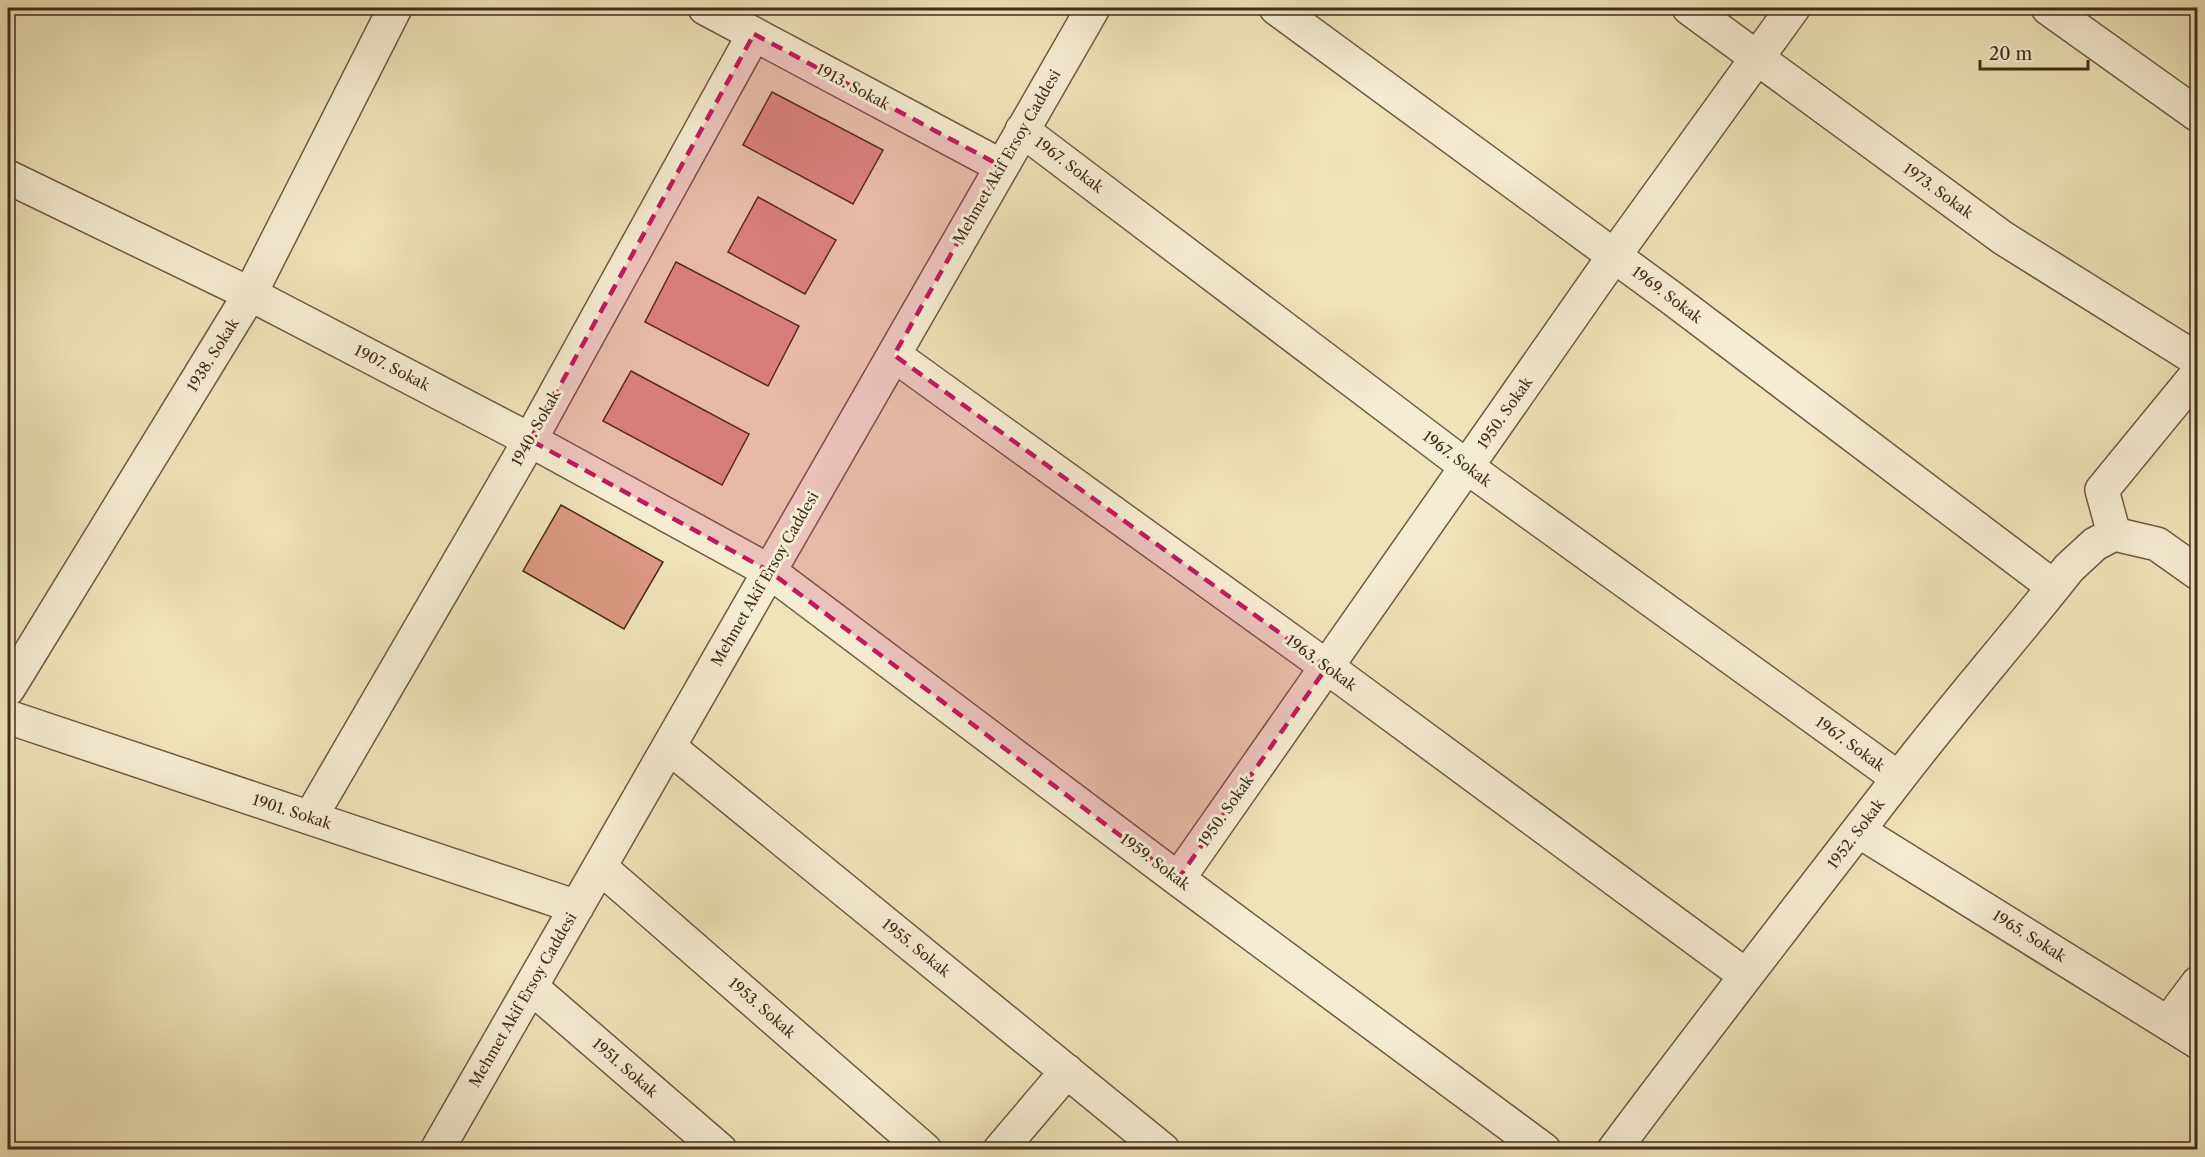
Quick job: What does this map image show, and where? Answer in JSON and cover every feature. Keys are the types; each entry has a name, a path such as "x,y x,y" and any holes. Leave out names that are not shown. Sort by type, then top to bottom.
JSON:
{"street":[{"name":"1938. Sokak","path":"8,689 250,294 395,8"},
{"name":"1913. Sokak","path":"705,8 1002,166"},
{"name":"Mehmet Akif Ersoy Caddesi","path":"437,1149 1093,8"},
{"name":"1969. Sokak","path":"1276,8 1614,256 2054,587"},
{"name":"1973. Sokak","path":"1689,8 2003,238 2198,360"},
{"name":"1950. Sokak","path":"1178,879 1614,256 1793,8"},
{"path":"2048,8 2198,115"},
{"name":"1940. Sokak","path":"310,818 530,440 754,34"},
{"name":"1967. Sokak","path":"1022,130 1467,467 1898,778"},
{"name":"1907. Sokak","path":"8,177 250,294 530,440 769,571"},
{"name":"1963. Sokak","path":"894,355 1327,667 1745,975"},
{"path":"2198,373 2102,490 2114,534 2157,544 2198,573"},
{"name":"1952. Sokak","path":"1614,1149 1898,778 2069,568 2095,544 2114,534"},
{"name":"1959. Sokak","path":"769,571 1178,879 1544,1149"},
{"name":"1901. Sokak","path":"8,717 577,907"},
{"name":"1955. Sokak","path":"669,747 1163,1149"},
{"name":"1965. Sokak","path":"1859,831 2198,1042"},
{"name":"1953. Sokak","path":"600,867 925,1149"},
{"path":"2168,1023 2198,983"},
{"name":"1951. Sokak","path":"531,987 720,1149"},
{"path":"999,1149 1067,1071"}],"highlighted area":[{"path":"754,34 1001,166 894,355 1327,667 1178,879 769,571 530,440"}],"building":[{"path":"772,92 883,150 853,204 743,145"},
{"path":"758,197 836,240 805,294 728,252"},
{"path":"676,262 799,326 768,386 645,322"},
{"path":"631,371 749,434 722,485 603,421"},
{"path":"561,505 663,562 624,629 523,571"}]}
